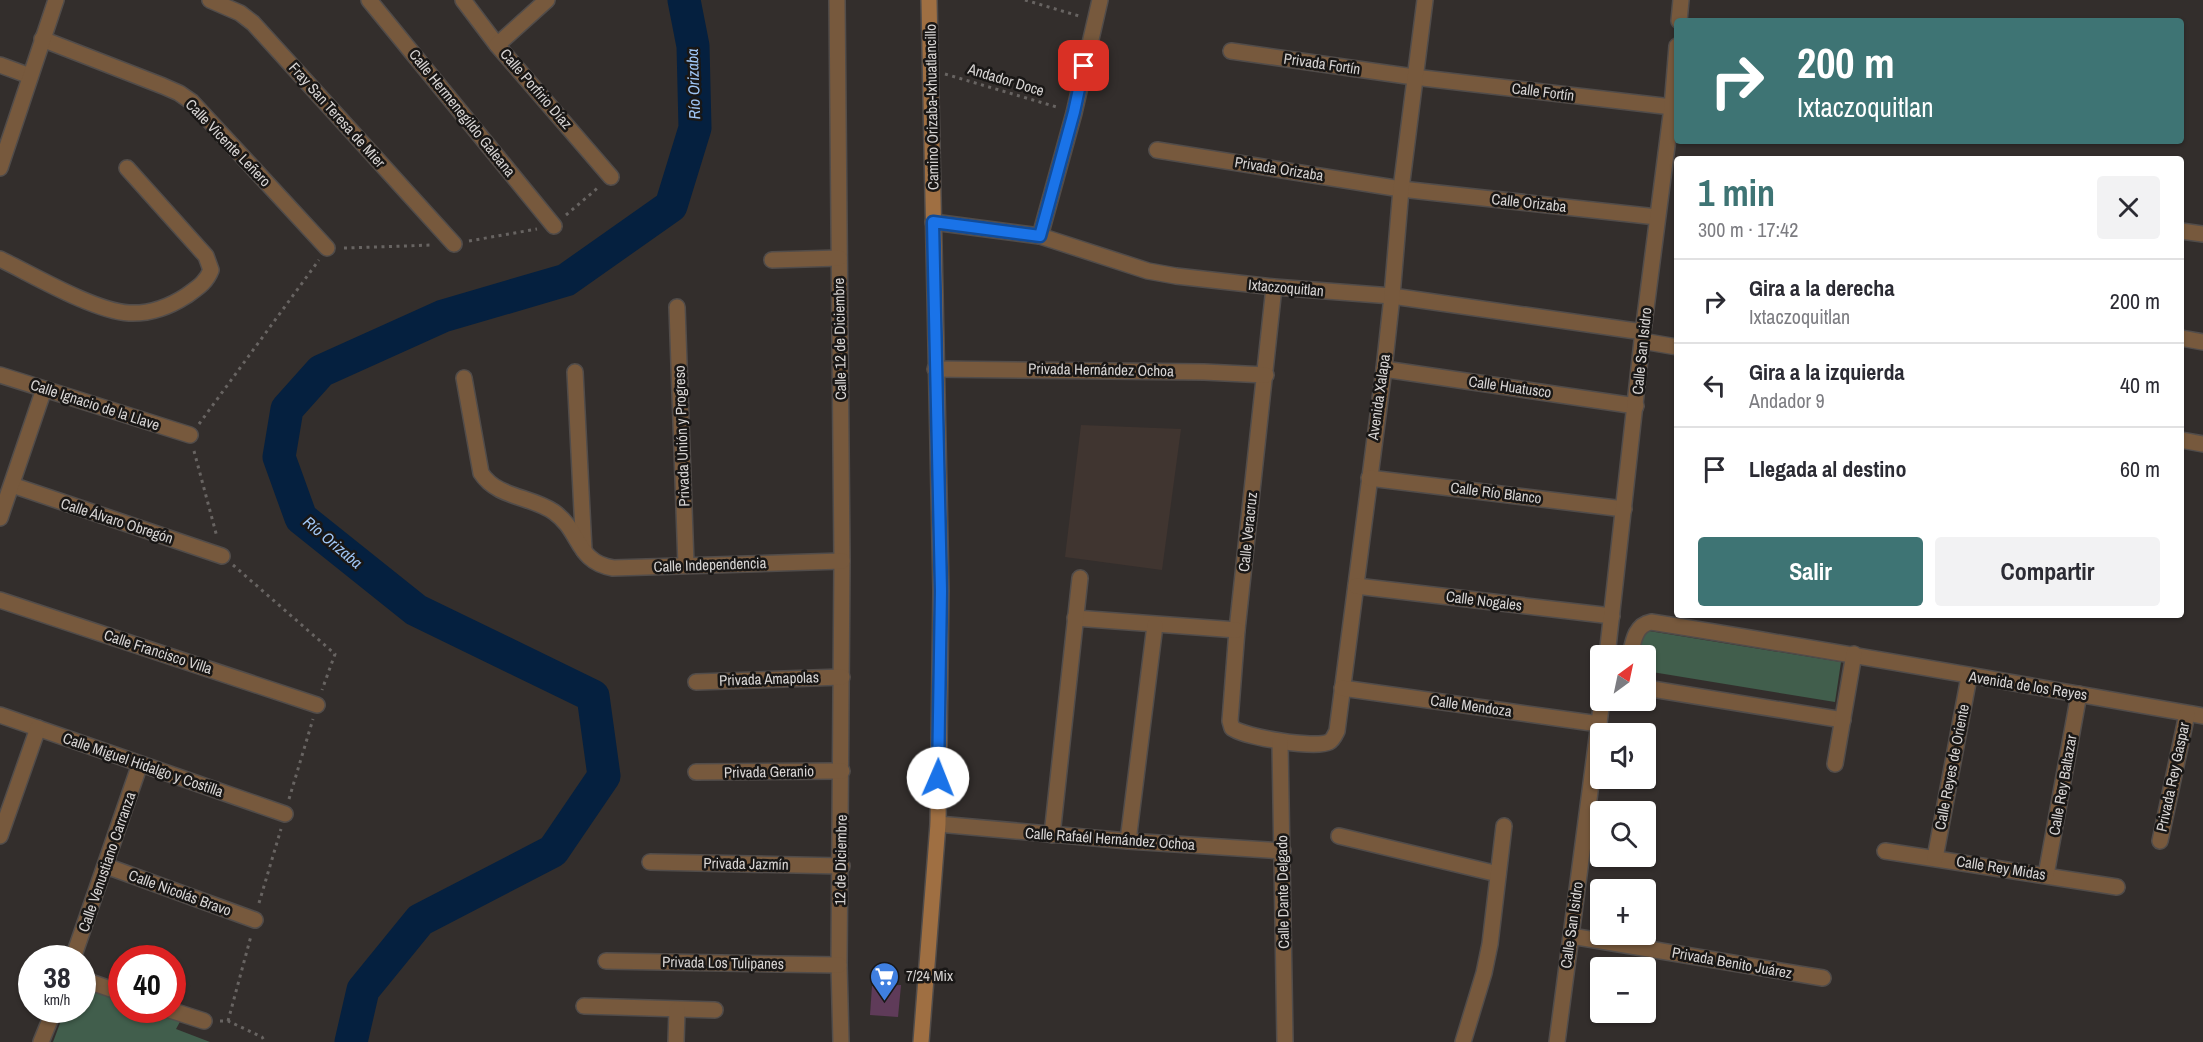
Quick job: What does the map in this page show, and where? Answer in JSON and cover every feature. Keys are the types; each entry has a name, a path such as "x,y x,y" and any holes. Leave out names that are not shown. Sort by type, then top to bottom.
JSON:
{"street":[{"path":"0,168 56,0"},
{"name":"Fray San Teresa de Mier","path":"210,0 240,13 253,23 454,244"},
{"name":"Calle Hermenegildo Galeana","path":"369,0 554,226"},
{"name":"Calle Porfirio Díaz","path":"463,0 497,45 611,177"},
{"path":"497,45 547,0"},
{"name":"Calle 12 de Diciembre","path":"837,0 842,677"},
{"name":"Camino Orizaba-Ixhuatlancillo","path":"921,1042 938,824 941,591 929,0"},
{"path":"1040,236 1074,112 1100,0"},
{"name":"Avenida Xalapa","path":"1280,742 1324,743 1332,740 1337,731 1384,369 1401,189 1425,0"},
{"path":"1678,0 1679,18"},
{"name":"Calle Vicente Leñero","path":"42,39 163,86 192,102 327,248"},
{"name":"Privada Fortín","path":"1231,51 1414,77"},
{"path":"0,64 30,76"},
{"name":"Calle Fortín","path":"1414,77 1672,107"},
{"name":"Calle San Isidro","path":"1608,645 1674,83"},
{"name":"Privada Orizaba","path":"1157,150 1401,189"},
{"path":"0,259 99,307 128,313 153,311 175,303 204,284 211,270 206,256 127,168"},
{"name":"Calle Orizaba","path":"1401,189 1657,217"},
{"name":"Ixtaczoquitlan","path":"933,222 1040,236 1148,271 1176,276 1274,287 1392,296 1643,337 1674,346"},
{"path":"2184,231 2203,234"},
{"path":"772,260 839,258"},
{"name":"Calle Veracruz","path":"1274,287 1237,630 1231,726 1239,732 1280,742"},
{"name":"Privada Unión y Progreso","path":"677,307 686,565"},
{"path":"2184,339 2203,342"},
{"name":"Privada Hernández Ochoa","path":"935,369 1204,372 1266,375"},
{"name":"Calle Huatusco","path":"1384,369 1636,406"},
{"path":"575,372 584,551"},
{"name":"Calle Ignacio de la Llave","path":"0,375 190,435"},
{"path":"464,378 481,473 487,482 494,488 555,513 566,523 584,551"},
{"path":"0,518 44,389"},
{"path":"2184,441 2203,444"},
{"name":"Calle Río Blanco","path":"1369,478 1624,509"},
{"name":"Calle Álvaro Obregón","path":"12,485 222,556"},
{"name":"Calle Independencia","path":"584,551 591,560 601,566 613,568 842,561"},
{"path":"1052,835 1080,578"},
{"name":"Calle Nogales","path":"1356,586 1612,616"},
{"name":"Calle Francisco Villa","path":"0,600 317,705"},
{"path":"1075,618 1155,626 1237,630"},
{"name":"Avenida de los Reyes","path":"1633,645 1640,627 1651,622 1854,654 1969,677 2203,716"},
{"path":"1128,841 1155,626"},
{"path":"1835,764 1854,654"},
{"name":"Privada Amapolas","path":"696,681 842,677"},
{"name":"12 de Diciembre","path":"841,1042 842,677"},
{"name":"Calle Reyes de Oriente","path":"1935,858 1969,677"},
{"name":"Calle Mendoza","path":"1342,688 1592,723"},
{"path":"1656,690 1843,720"},
{"name":"Calle Rey Baltazar","path":"2046,875 2079,694"},
{"name":"Privada Rey Gaspar","path":"2160,841 2187,714"},
{"name":"Calle Miguel Hidalgo y Costilla","path":"0,715 285,814"},
{"path":"0,836 38,728"},
{"name":"Calle Dante Delgado","path":"1280,742 1285,1042"},
{"name":"Calle Venustiano Carranza","path":"78,945 140,764"},
{"name":"Privada Geranio","path":"696,772 842,771"},
{"name":"Calle San Isidro","path":"1557,1042 1590,789"},
{"name":"Calle Rafaél Hernández Ochoa","path":"938,824 1128,841 1283,851"},
{"path":"1463,1042 1486,964 1504,826"},
{"path":"1339,836 1498,874"},
{"name":"Calle Rey Midas","path":"1885,851 2117,887"},
{"name":"Privada Jazmín","path":"650,862 842,866"},
{"name":"Calle Nicolás Bravo","path":"106,866 255,920"},
{"name":"Privada Benito Juárez","path":"1571,936 1823,978"},
{"name":"Privada Los Tulipanes","path":"606,961 840,965"},
{"path":"584,1006 715,1010"},
{"path":"676,1042 677,1010"},
{"path":"186,1015 204,1021"},
{"path":"41,1042 49,1023"}],"path":[{"path":"1025,0 1095,20"},
{"name":"Andador Doce","path":"932,70 1074,112"},
{"path":"228,1021 285,814 317,705 335,654 222,556 190,435 327,248 454,244 554,226 611,177"},
{"path":"204,1021 228,1021 262,1037 265,1042"}],"shaded area":[{"path":"1081,425 1181,429 1162,570 1065,557"}],"green space":[{"path":"1643,630 1841,662 1835,702 1656,673 1656,645 1641,645"},
{"path":"96,985 108,990 108,1023 179,1023 176,1029 210,1042 53,1042 60,1023 96,1023"}],"building":[{"name":"7/24 Mix","path":"901,985 898,1017 870,1015 872,986"}],"waterway":[{"name":"Río Orizaba","path":"351,1042 363,990 420,920 553,851 604,776 593,696 416,610 301,518 279,457 287,409 321,371 443,316 566,280 671,206 695,128 693,46 684,0"}],"place":[{"name":"7/24 Mix","path":"885,1002"}],"route":[{"path":"938,778 941,591 933,222 1040,236 1074,112 1084,66"}]}
